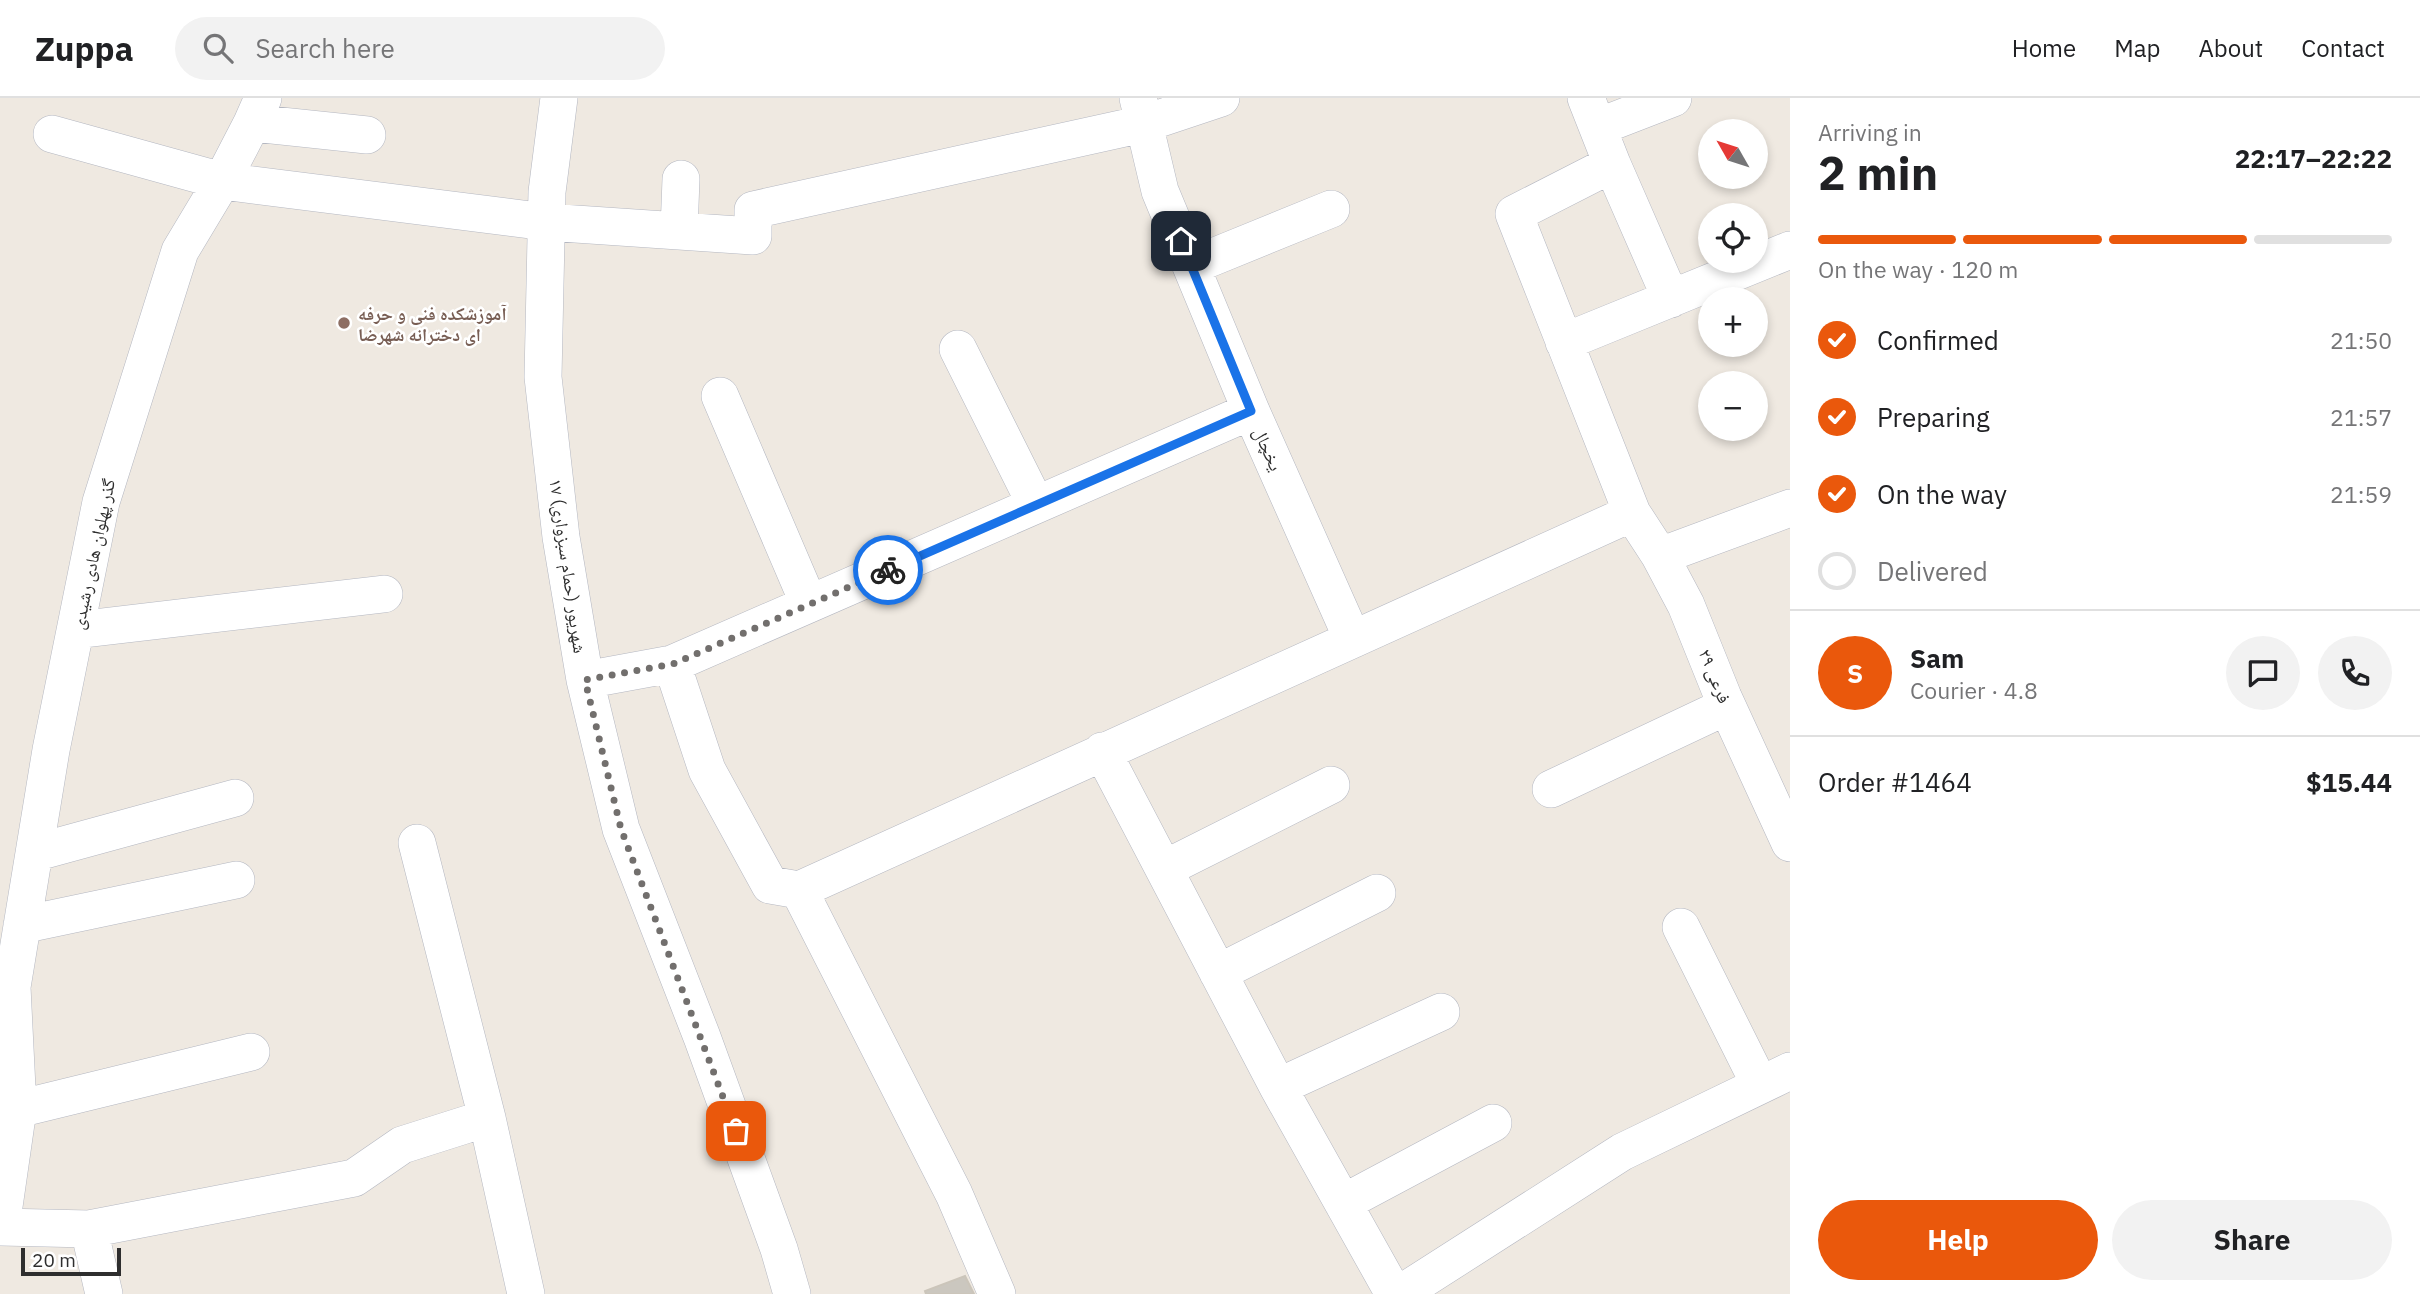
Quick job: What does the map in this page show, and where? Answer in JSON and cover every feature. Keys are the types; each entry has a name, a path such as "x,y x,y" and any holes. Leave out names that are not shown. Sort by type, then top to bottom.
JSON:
{"street":[{"name":"۱۷ شهریور (حمام سبزواری)","path":"559,98 547,192 542,377 561,537 585,680 621,829 702,1037 779,1249 792,1294"},
{"path":"52,134 222,181 546,222 753,236 752,210 1141,111 1221,98"},
{"path":"1671,299 1592,113 1673,98"},
{"path":"257,111 367,135"},
{"name":"گذر پهلوان هادی رشیدی","path":"1,1227 18,1109 12,987 51,750 101,502 180,251 222,181 257,111"},
{"name":"یخچال","path":"1141,111 1160,191 1251,411 1352,638"},
{"name":"فرعی ۲۹","path":"1612,164 1514,214 1632,513 1660,556 1686,605 1727,706 1790,843"},
{"path":"679,231 681,179"},
{"path":"1191,266 1331,209"},
{"path":"1564,342 1790,250"},
{"path":"958,349 1036,505"},
{"path":"720,396 809,604"},
{"path":"585,680 673,664 1251,411"},
{"path":"1660,556 1790,508"},
{"path":"673,664 708,770 770,884 799,890 1632,513"},
{"path":"76,630 384,594"},
{"path":"1551,789 1727,706"},
{"path":"1102,751 1278,1087 1394,1294"},
{"path":"1164,869 1331,785"},
{"path":"34,853 235,798"},
{"path":"416,843 487,1118 526,1294"},
{"path":"22,925 236,880"},
{"path":"799,890 954,1194 997,1294"},
{"path":"1218,973 1377,893"},
{"path":"1400,1294 1622,1152 1775,1078 1681,928"},
{"path":"1278,1087 1441,1012"},
{"path":"18,1109 251,1052"},
{"path":"1,1227 89,1229 354,1178 402,1145 487,1118"},
{"path":"1343,1203 1493,1123"},
{"path":"89,1229 104,1294"}],"building":[{"path":"965,1276 974,1294 926,1294 925,1291"}],"way so far":[{"path":"736,1131 621,829 585,680 673,664 888,570"}],"place":[{"name":"آموزشکده فنی و حرفه ای دخترانه شهرضا","path":"344,323"}],"route":[{"path":"888,570 1251,411 1181,241"}]}
